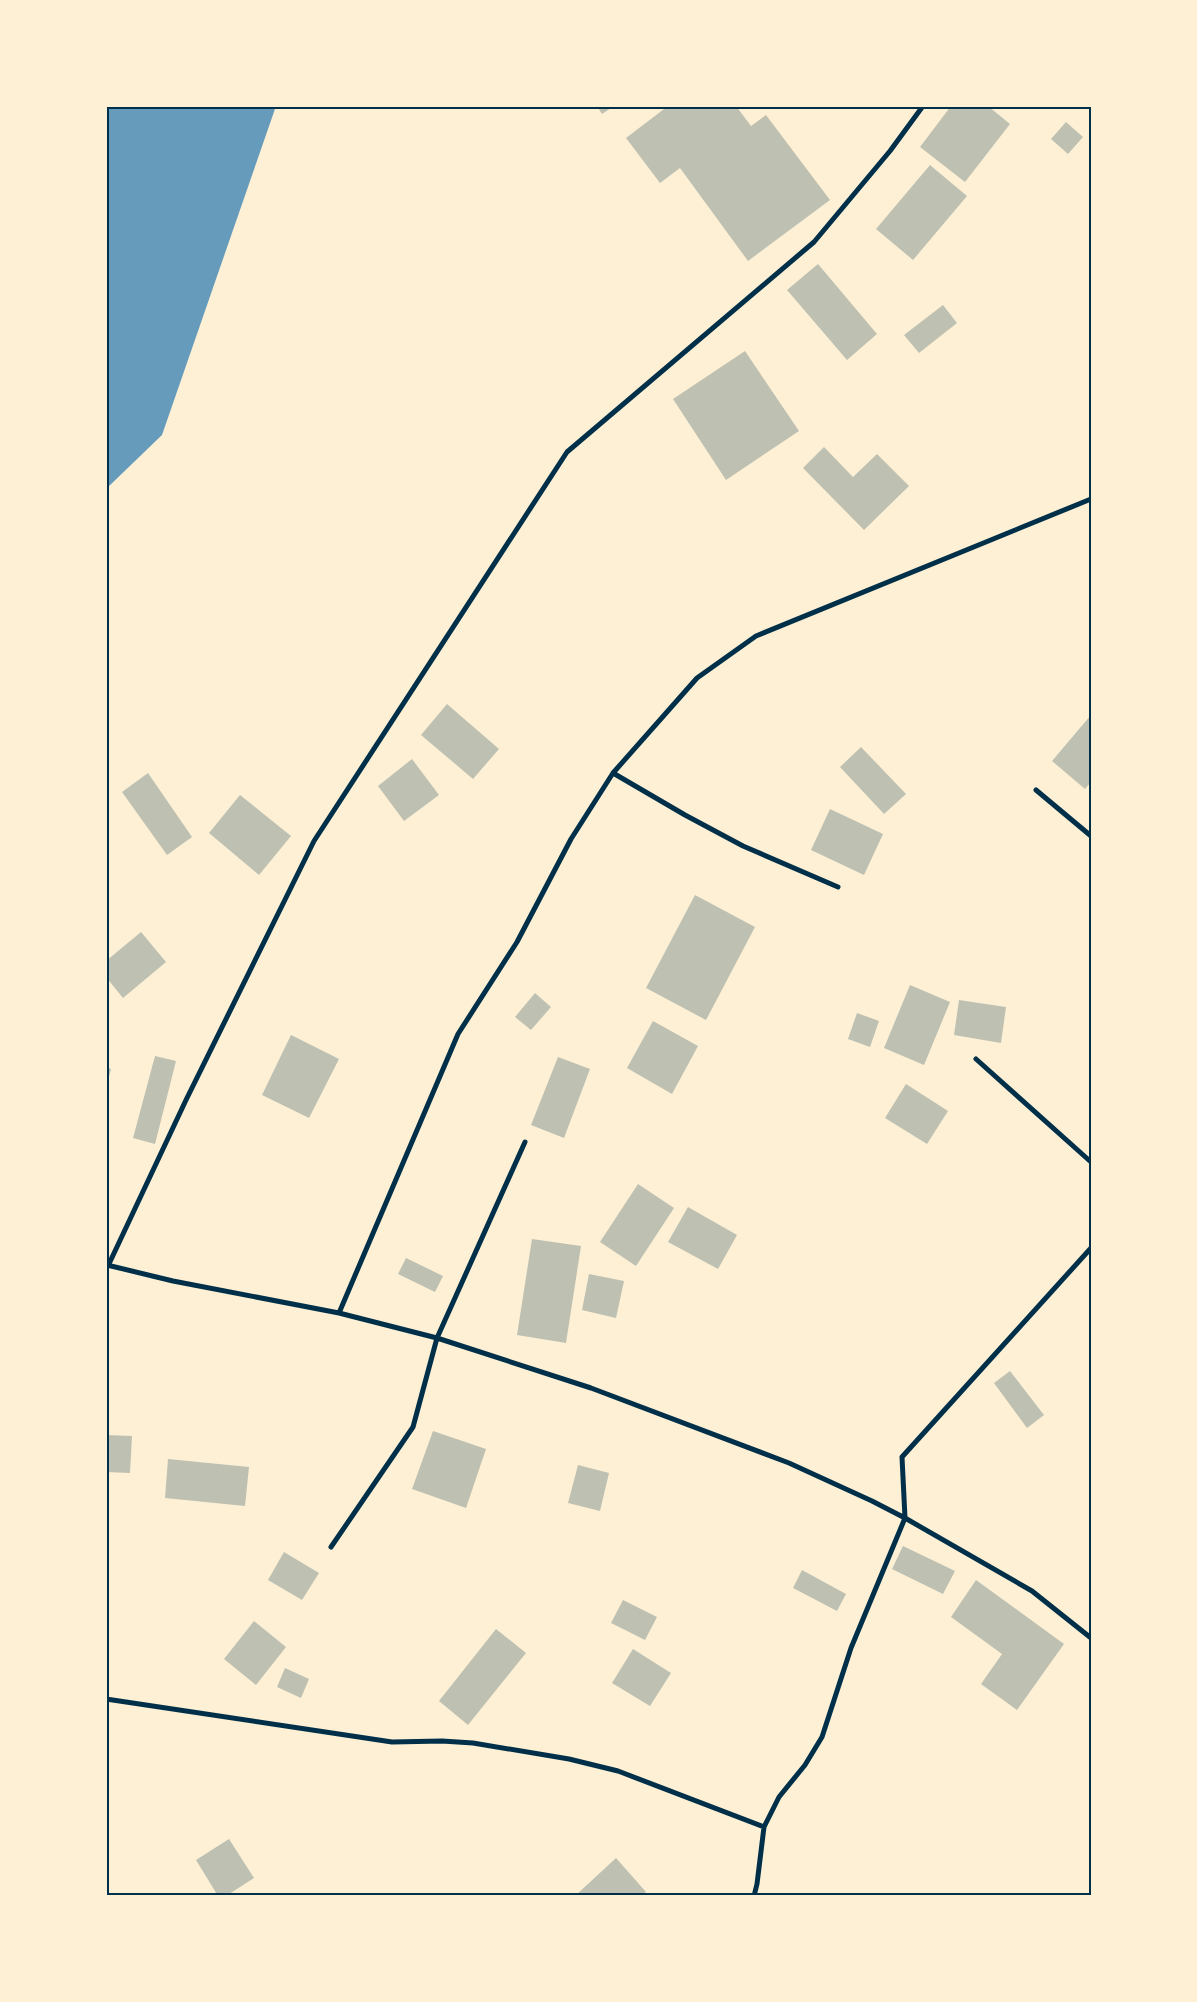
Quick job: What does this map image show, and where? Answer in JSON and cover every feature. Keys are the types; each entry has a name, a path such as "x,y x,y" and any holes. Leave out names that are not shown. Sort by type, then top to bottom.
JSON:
{"street":[{"path":"923,106 890,151 814,242 567,452 314,841 186,1100 107,1266 338,1314 437,1338 591,1388 789,1463 905,1518 1032,1591 1091,1638"},
{"path":"338,1314 458,1034 517,942 571,839 613,773 697,678 756,636 1091,498"},
{"path":"613,773 743,846 838,887"},
{"path":"1036,790 1091,836"},
{"path":"976,1059 1091,1162"},
{"path":"331,1547 413,1427 437,1338 525,1142"},
{"path":"754,1896 758,1884 764,1827 779,1797 806,1765 822,1737 851,1648 905,1518 902,1458 1091,1248"},
{"path":"106,1699 392,1742 442,1741 473,1743 569,1759 618,1771 764,1827"}],"water":[{"path":"106,106 276,106 162,435 106,489"}],"building":[{"path":"597,106 614,106 602,114"},
{"path":"668,106 736,106 751,126 766,115 830,200 748,261 680,168 660,183 626,138"},
{"path":"951,106 988,106 1010,124 965,182 920,147"},
{"path":"1066,122 1083,137 1068,154 1051,139"},
{"path":"930,165 967,196 913,260 876,229"},
{"path":"818,264 877,334 847,360 787,290"},
{"path":"943,305 957,323 919,353 904,335"},
{"path":"745,351 799,431 726,480 673,399"},
{"path":"824,447 853,477 877,454 909,486 864,530 803,468"},
{"path":"447,704 499,749 473,779 421,735"},
{"path":"1091,715 1091,782 1085,789 1052,761"},
{"path":"861,747 906,794 884,814 840,767"},
{"path":"412,759 439,795 404,821 378,786"},
{"path":"148,773 192,837 167,855 122,792"},
{"path":"240,795 291,836 259,875 209,833"},
{"path":"830,809 883,834 864,875 811,850"},
{"path":"695,895 755,927 706,1020 646,988"},
{"path":"141,932 166,962 123,998 106,977 106,961"},
{"path":"910,985 950,1002 924,1065 884,1048"},
{"path":"535,993 551,1007 531,1030 515,1017"},
{"path":"959,1000 1006,1007 1001,1043 954,1035"},
{"path":"857,1013 879,1021 870,1047 848,1039"},
{"path":"653,1021 698,1046 672,1094 627,1068"},
{"path":"291,1035 339,1059 309,1118 262,1095"},
{"path":"155,1056 176,1061 155,1144 133,1138"},
{"path":"558,1057 590,1069 564,1138 531,1125"},
{"path":"106,1067 111,1069 107,1084 106,1084"},
{"path":"906,1084 948,1111 927,1144 885,1118"},
{"path":"638,1184 674,1208 636,1266 600,1242"},
{"path":"688,1207 737,1235 718,1269 668,1242"},
{"path":"532,1239 581,1246 566,1343 517,1335"},
{"path":"406,1258 443,1276 435,1292 398,1274"},
{"path":"589,1274 624,1281 616,1318 582,1310"},
{"path":"1010,1371 1044,1415 1027,1428 994,1383"},
{"path":"433,1431 486,1449 466,1508 412,1489"},
{"path":"106,1435 132,1436 130,1473 106,1472"},
{"path":"168,1459 249,1467 245,1506 165,1498"},
{"path":"578,1465 609,1473 600,1511 568,1503"},
{"path":"903,1546 955,1571 943,1594 892,1569"},
{"path":"284,1552 319,1573 302,1600 268,1580"},
{"path":"802,1570 846,1594 837,1611 793,1588"},
{"path":"976,1580 1064,1644 1017,1710 981,1684 1002,1654 951,1617"},
{"path":"623,1600 657,1617 645,1640 611,1623"},
{"path":"254,1621 286,1647 256,1685 224,1659"},
{"path":"496,1629 526,1653 468,1725 439,1701"},
{"path":"633,1649 671,1673 650,1706 612,1683"},
{"path":"285,1668 309,1679 301,1698 277,1687"},
{"path":"229,1839 254,1878 226,1896 218,1896 196,1860"},
{"path":"616,1858 646,1892 641,1896 575,1896"}]}
